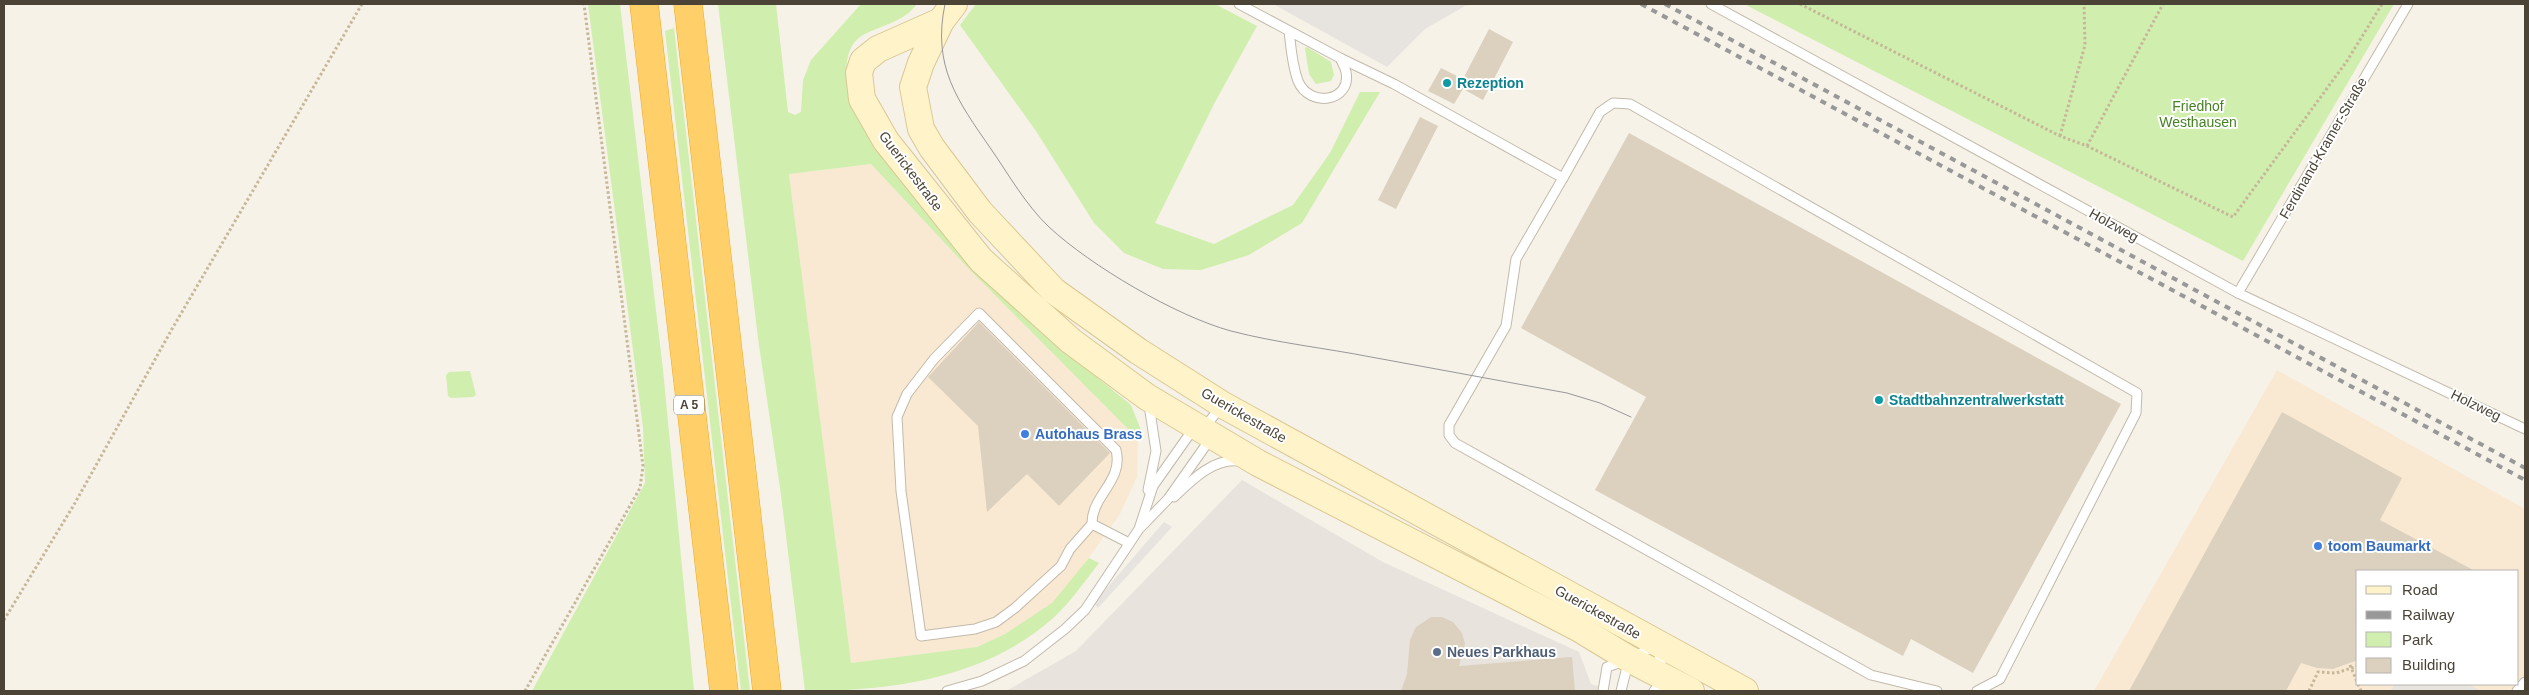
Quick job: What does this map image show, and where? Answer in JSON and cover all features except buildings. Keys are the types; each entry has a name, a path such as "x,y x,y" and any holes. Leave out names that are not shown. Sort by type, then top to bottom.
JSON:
{"highway":[{"name":"A 5","path":"644,4 724,691"},
{"path":"688,4 767,691"}],"main road":[{"name":"Guerickestraße","path":"947,13 878,50 863,61 859,73 862,99 886,142 981,260 1071,341 1147,397 1258,463 1578,628 1629,659 1659,684 1691,691"},
{"name":"Guerickestraße","path":"947,13 921,63 914,87 922,129 932,148 980,212 1054,291 1138,351 1223,405 1657,645 1746,691"}],"lane":[{"path":"1239,4 1340,58 1394,84 1563,178"},
{"name":"Holzweg","path":"1711,4 2238,293 2525,429"},
{"name":"Ferdinand-Kramer-Straße","path":"2238,293 2408,4"},
{"path":"1290,31 1299,82 1304,91 1314,98 1325,99 1337,95 1344,86 1346,73 1340,58"},
{"path":"1937,691 1871,675 1455,443 1451,438 1448,430 1449,425 1506,326 1516,259 1600,112 1612,103 1630,104 2137,393 2136,413 2000,679 1977,691"},
{"path":"979,313 1116,450 1119,461 1116,472 1094,511 1092,524 1070,549 1061,566 1015,608 996,622 975,629 921,636 901,491 897,417 908,394 934,359 979,313"},
{"path":"1139,529 1156,451 1147,397"},
{"path":"1139,529 1153,486 1188,435 1202,430 1223,405"},
{"path":"947,691 982,681 1024,661 1065,629 1085,610 1139,529 1168,499 1206,445 1202,430"},
{"path":"1139,529 1184,487 1215,464 1229,460 1258,463"},
{"path":"1092,524 1129,543"},
{"path":"1603,691 1607,667 1629,659 1657,645 1659,684"},
{"path":"1621,691 1629,659"},
{"path":"2517,691 2525,682"}],"path":[{"path":"4,620 75,504 177,320 362,4"},
{"path":"525,691 640,488 643,466 584,4"},
{"path":"1800,4 2060,136 2087,146 2233,217 2347,61 2382,4"},
{"path":"2060,136 2085,45 2084,4"},
{"path":"2087,146 2163,4"},
{"path":"2309,691 2318,672 2336,673 2356,666"},
{"path":"2351,667 2356,679"}],"shaded area":[{"path":"1273,4 1476,4 1465,6 1425,29 1387,67"},
{"path":"871,164 970,270 1138,439 1137,477 1120,514 1075,577 1053,603 1005,634 977,647 851,663 789,174"},
{"name":"toom Baumarkt","path":"2277,370 2525,509 2525,691 2094,691"},
{"path":"1242,480 1383,562 1579,652 1591,684 1613,691 1006,691 1076,651"},
{"path":"1164,522 1172,527 1098,608 1094,603"},
{"path":"2394,685 2469,685 2481,691 2390,691"}],"green space":[{"path":"588,4 620,4 663,370 694,691 532,691 645,483 643,427"},
{"path":"718,4 776,4 788,112 795,115 801,112 803,80 811,60 861,4 917,4 906,15 863,35 855,41 850,49 846,69 848,90 853,108 1066,352 1131,405 1141,430 1138,439 970,270 871,164 789,174 851,663 977,647 1005,634 1052,603 1089,558 1099,563 1071,599 1052,619 1026,639 997,655 967,668 904,684 871,688 805,691 781,495 758,338"},
{"path":"976,4 1215,4 1257,26 1215,102 1155,223 1214,244 1293,205 1330,153 1360,92 1380,92 1302,223 1249,255 1201,270 1163,269 1124,253 1094,223 1036,131 960,25"},
{"name":"Friedhof Westhausen","path":"1744,4 2394,4 2243,261"},
{"path":"674,28 750,691 741,691 665,31"},
{"path":"1307,47 1331,62 1334,75 1331,81 1316,84 1309,74 1305,48"},
{"path":"470,371 476,395 473,397 451,398 448,396 446,375 449,372"}],"tram line":[{"path":"945,4 942,26 942,46 945,64 958,98 979,131 1040,218 1087,258 1135,288 1185,314 1231,331 1567,393 1600,403 1631,417"}],"railway":[{"path":"1641,4 2525,480"},
{"path":"1665,4 2525,468"}],"place":[{"name":"Rezeption","path":"1447,83"},
{"name":"Stadtbahnzentralwerkstatt","path":"1879,400"},
{"name":"Autohaus Brass","path":"1025,434"},
{"name":"toom Baumarkt","path":"2318,546"},
{"name":"Neues Parkhaus","path":"1437,652"}]}
